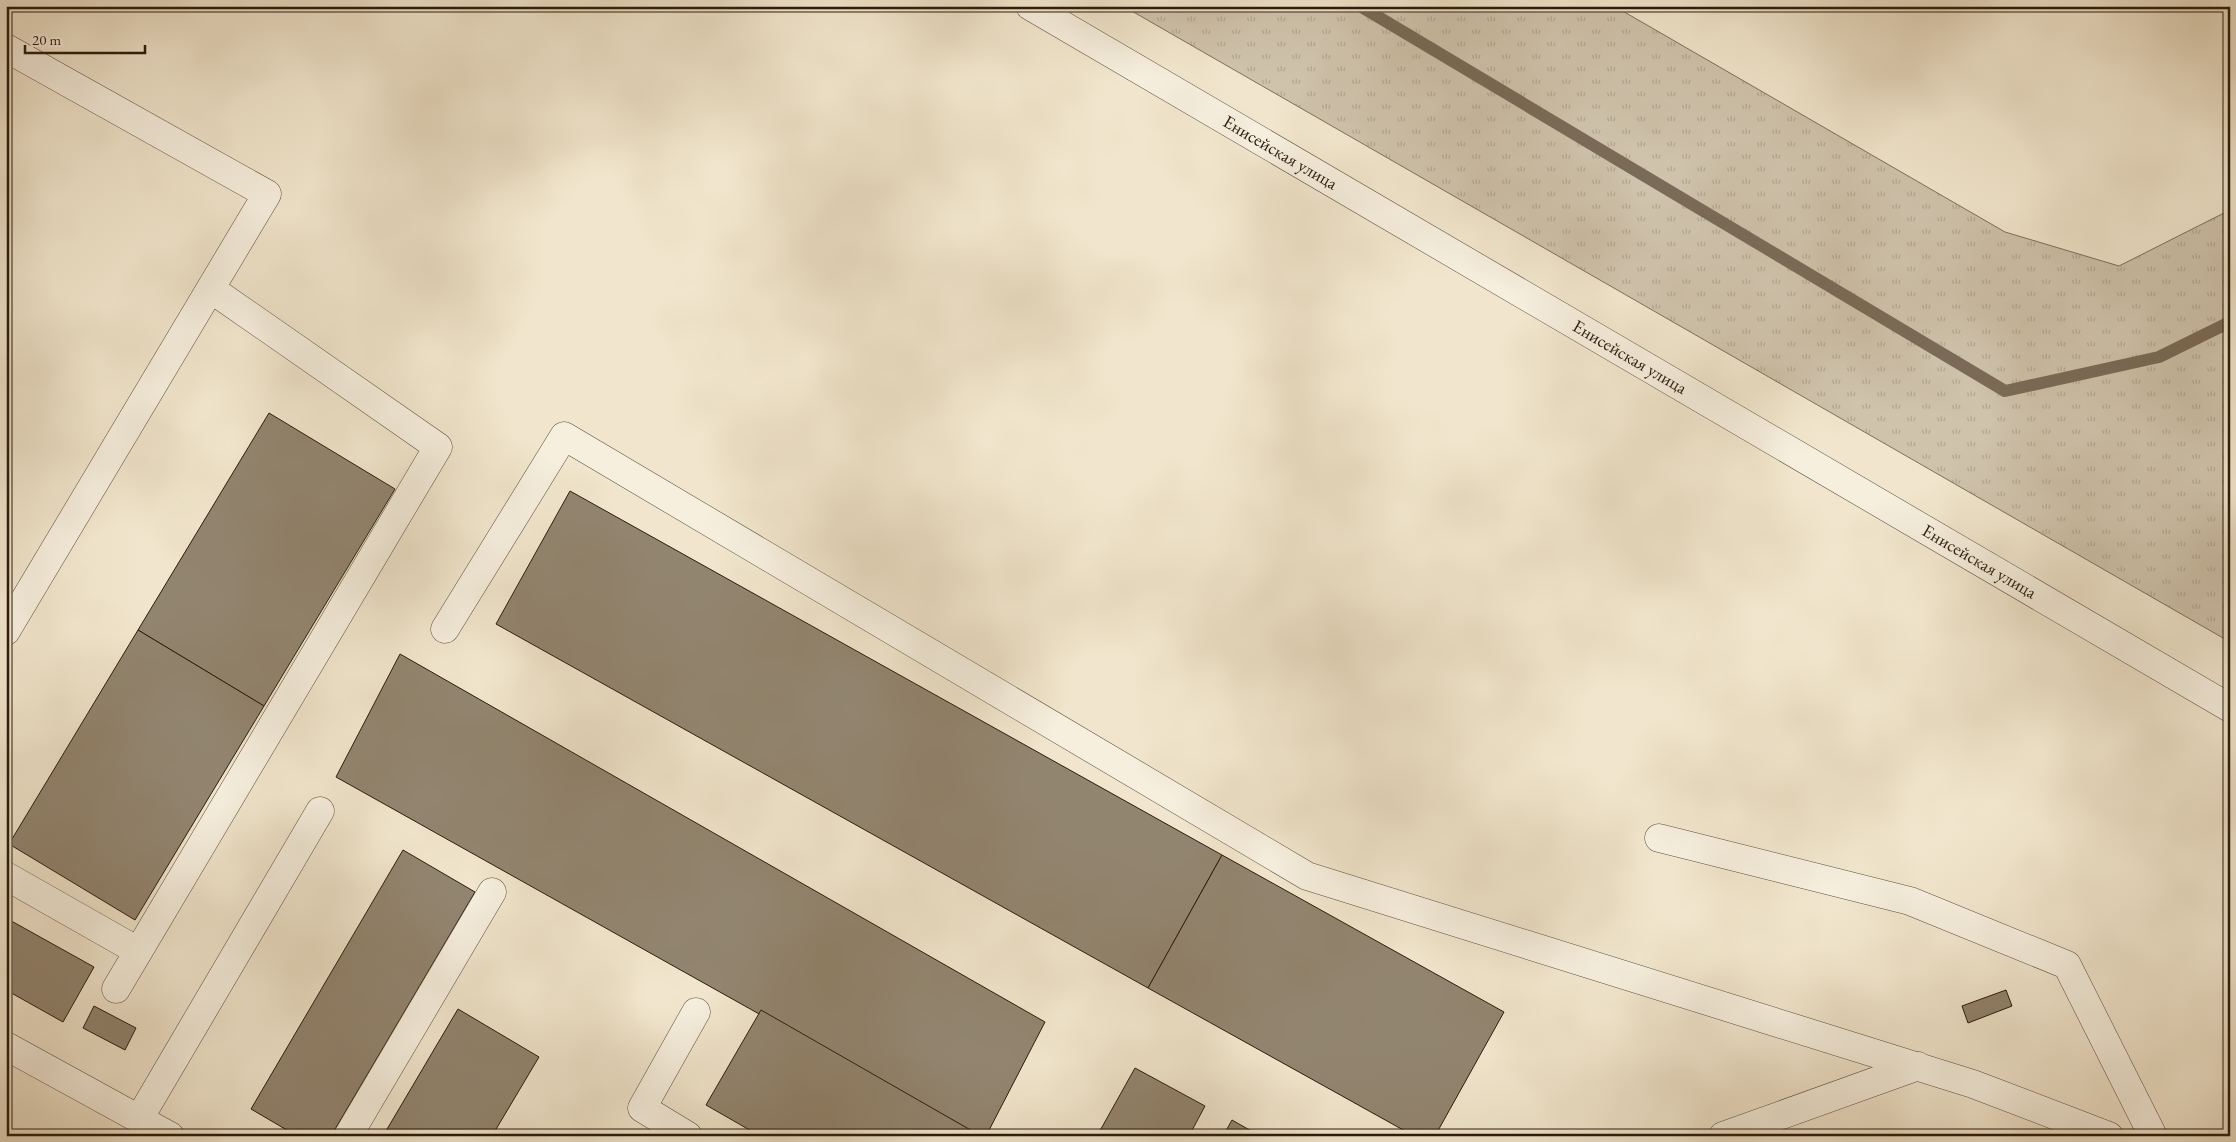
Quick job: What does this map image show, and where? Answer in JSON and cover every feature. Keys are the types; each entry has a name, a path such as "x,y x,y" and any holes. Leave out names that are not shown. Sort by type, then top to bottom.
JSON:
{"street":[{"name":"Енисейская улица","path":"1030,6 2230,708"},
{"path":"6,48 267,194 6,632"},
{"path":"116,989 438,448 210,289"},
{"path":"445,629 564,436 1307,876 1918,1066 1973,1084 2109,1136"},
{"path":"139,1118 320,811"},
{"path":"1659,838 1910,901 2066,965 2154,1136"},
{"path":"6,876 138,951"},
{"path":"348,1136 492,892"},
{"path":"688,1136 642,1108 696,1012"},
{"path":"6,1046 170,1136"},
{"path":"1723,1136 1918,1066"}],"green space":[{"path":"1123,6 1614,6 2005,232 2119,266 2230,210 2230,642"}],"building":[{"path":"269,413 395,489 264,706 138,630"},
{"path":"570,491 1222,855 1148,988 496,624"},
{"path":"138,630 264,706 135,920 9,844"},
{"path":"400,654 1045,1022 986,1136 977,1136 336,777"},
{"path":"403,850 475,892 331,1136 297,1136 251,1109"},
{"path":"1222,855 1504,1012 1435,1136 1414,1136 1148,988"},
{"path":"6,918 94,967 63,1022 6,990"},
{"path":"2006,990 2012,1006 1968,1023 1962,1006"},
{"path":"94,1006 136,1028 125,1050 83,1028"},
{"path":"458,1009 539,1057 492,1136 383,1136"},
{"path":"761,1010 981,1136 760,1136 706,1105"},
{"path":"1135,1068 1205,1106 1189,1136 1097,1136"},
{"path":"1232,1120 1260,1136 1223,1136"}],"waterway":[{"path":"1360,6 2005,391 2159,357 2230,322"}]}
